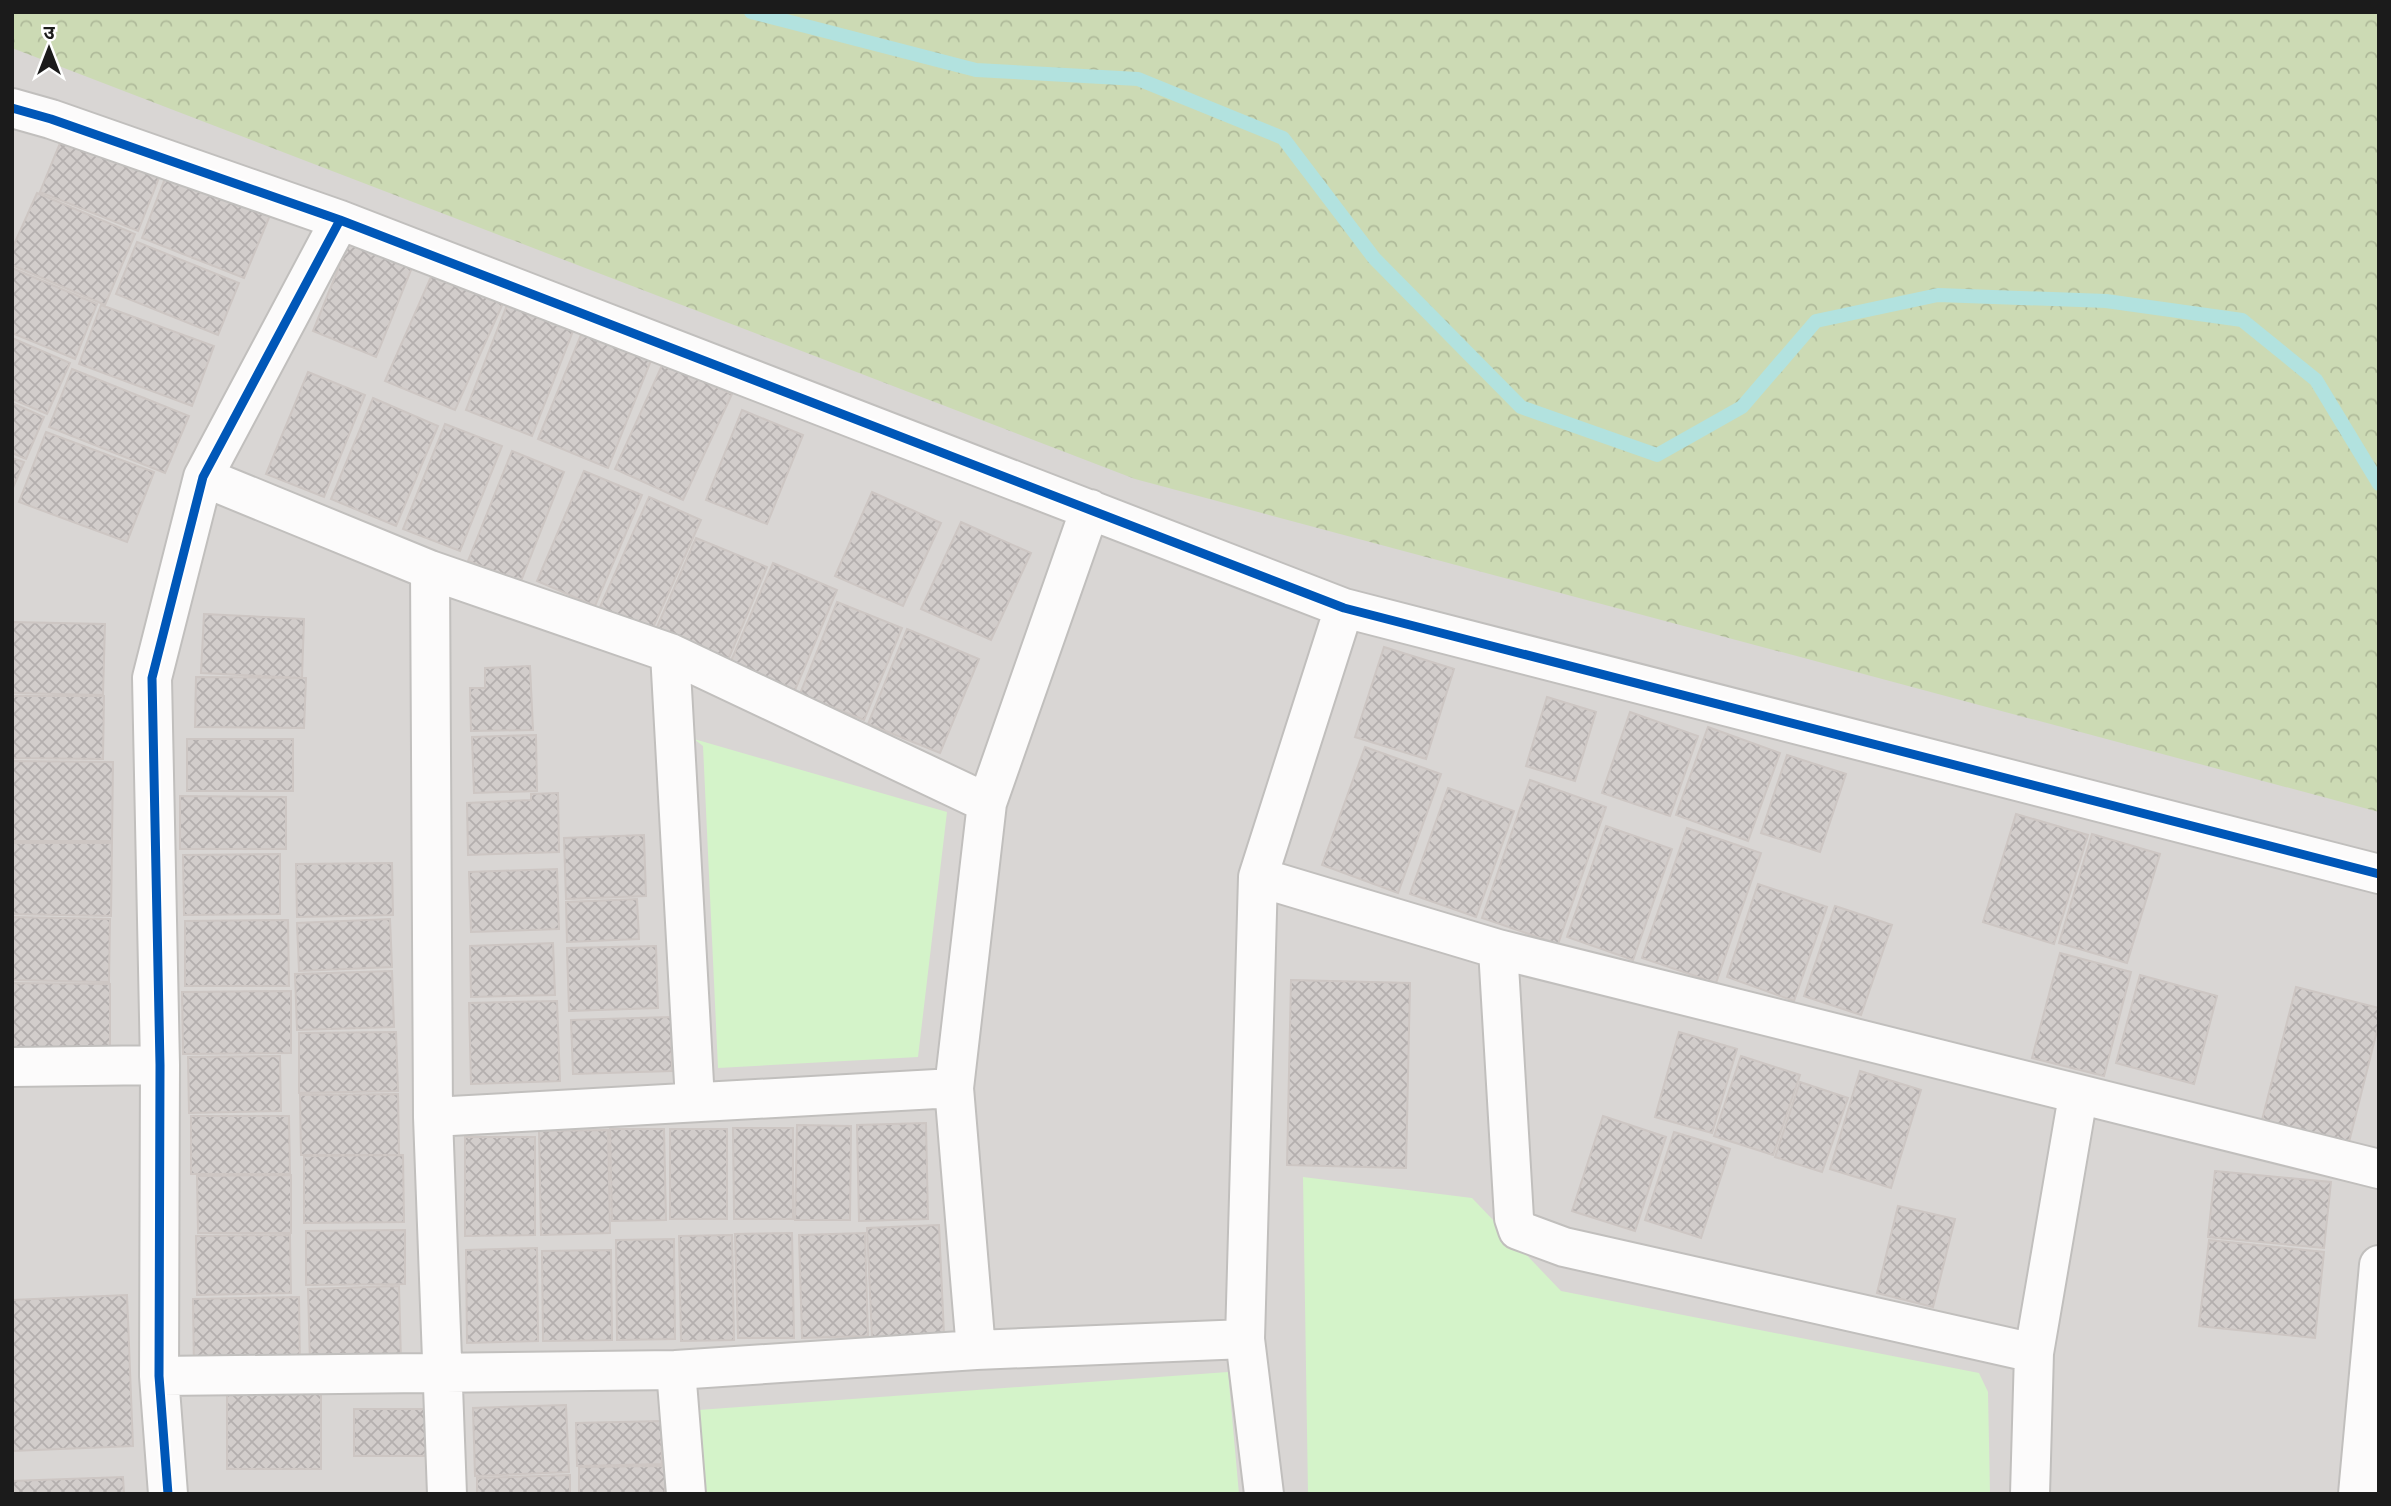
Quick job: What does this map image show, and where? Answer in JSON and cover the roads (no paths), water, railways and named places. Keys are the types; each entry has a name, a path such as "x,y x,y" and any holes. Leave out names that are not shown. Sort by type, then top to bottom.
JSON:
{"street":[{"path":"12,108 51,118 340,220 1344,608 2379,874"},
{"path":"168,1494 159,1376 160,1065 152,678 203,477 340,220"},
{"path":"203,477 430,570 670,653 987,803"},
{"path":"976,1350 954,1088 987,803 1090,509"},
{"path":"430,570 433,1117 447,1494"},
{"path":"1264,1494 1245,1339 1258,877 1344,608"},
{"path":"670,653 695,1101"},
{"path":"1258,877 1499,949 2078,1096 2379,1169"},
{"path":"1499,949 1514,1218 1518,1230 1564,1247 2034,1353"},
{"path":"12,1067 160,1065"},
{"path":"433,1117 954,1088"},
{"path":"2030,1494 2034,1353 2078,1096"},
{"path":"2358,1494 2379,1265"},
{"path":"159,1376 443,1375 676,1370 976,1350 1245,1339"},
{"path":"676,1370 686,1494"}],"waterway":[{"path":"751,12 976,70 1138,79 1283,138 1374,258 1521,407 1657,455 1742,407 1816,321 1938,295 2106,301 2242,320 2316,380 2379,484"}]}
